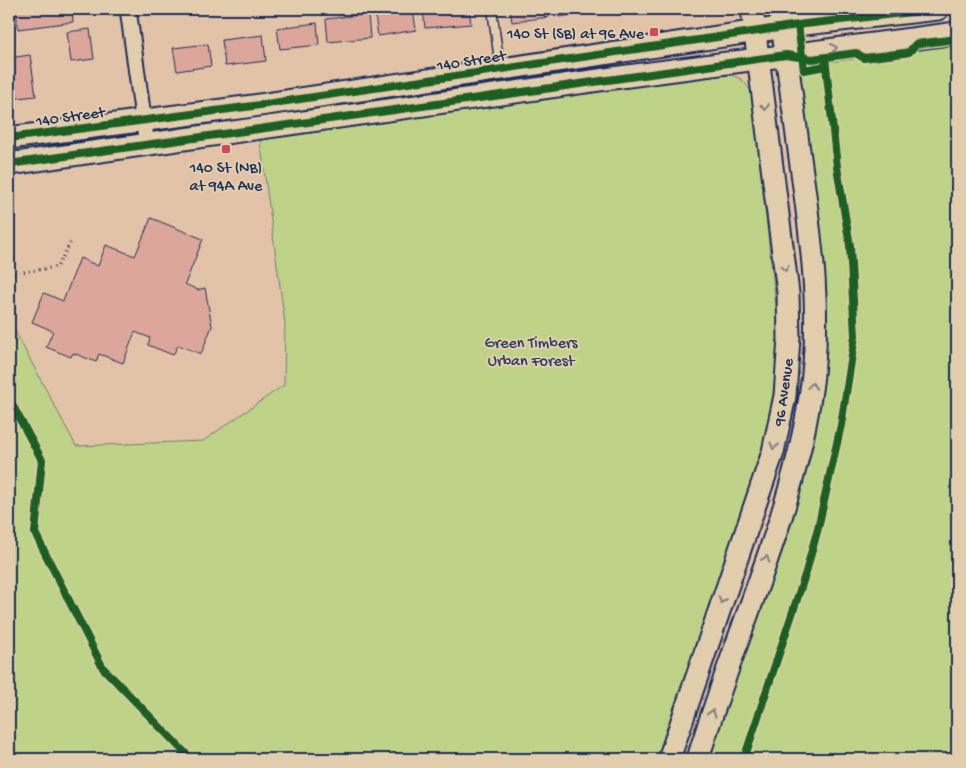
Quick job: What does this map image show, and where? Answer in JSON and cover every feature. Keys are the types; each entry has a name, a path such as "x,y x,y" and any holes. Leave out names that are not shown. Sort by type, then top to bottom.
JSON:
{"main road":[{"name":"96 Avenue","path":"669,759 773,452 785,396 789,338 788,293 752,9"},
{"name":"140 Street","path":"9,138 253,106 755,31 781,18 938,9"},
{"name":"96 Avenue","path":"698,759 773,537 800,449 811,396 816,340 814,278 806,199 781,18"},
{"path":"9,164 147,146 758,58 957,32"}],"street":[{"path":"128,9 147,146"}],"lane":[{"path":"492,9 500,68"}],"path":[{"path":"9,274 57,267 72,240"}],"green space":[{"path":"957,43 957,751 954,759 708,759 804,472 814,434 825,362 801,75 808,66 818,61"},
{"name":"Green Timbers Urban Forest","path":"716,75 729,75 742,80 752,94 776,306 777,362 773,394 761,452 657,759 9,759 9,320 76,446 203,441 284,385 285,323 260,140"}],"building":[{"path":"16,9 72,9 73,22 18,29"},
{"path":"390,9 413,9 416,30 378,36 375,15 391,13"},
{"path":"423,9 469,9 471,24 425,28"},
{"path":"510,9 548,9 549,17 512,22"},
{"path":"558,9 606,9 606,10 559,17"},
{"path":"368,14 370,38 328,42 326,19"},
{"path":"317,23 319,45 280,49 277,28"},
{"path":"90,29 94,59 71,62 67,32"},
{"path":"263,35 266,61 225,66 222,40"},
{"path":"208,44 211,66 177,71 173,48"},
{"path":"30,55 36,96 9,99 9,58"},
{"path":"151,218 203,239 185,284 198,290 205,288 212,326 201,354 178,345 173,355 148,345 150,338 135,332 123,363 99,354 96,362 73,353 71,357 46,347 53,331 32,322 44,293 63,301 80,258 98,266 106,245 135,256"}],"cycle path":[{"path":"9,138 253,106 805,24 938,9"},
{"path":"798,25 804,70 826,66"},
{"path":"9,164 786,55 812,59 856,53 864,58 904,53 909,52 916,44 957,39"},
{"path":"744,759 806,572 818,528 841,425 855,336 850,246 837,167 825,57"},
{"path":"9,399 42,460 35,533 103,668 191,759"}],"place":[{"name":"140 St (SB) at 96 Ave","path":"654,32"},
{"name":"140 St (NB) at 94A Ave","path":"226,149"}]}
